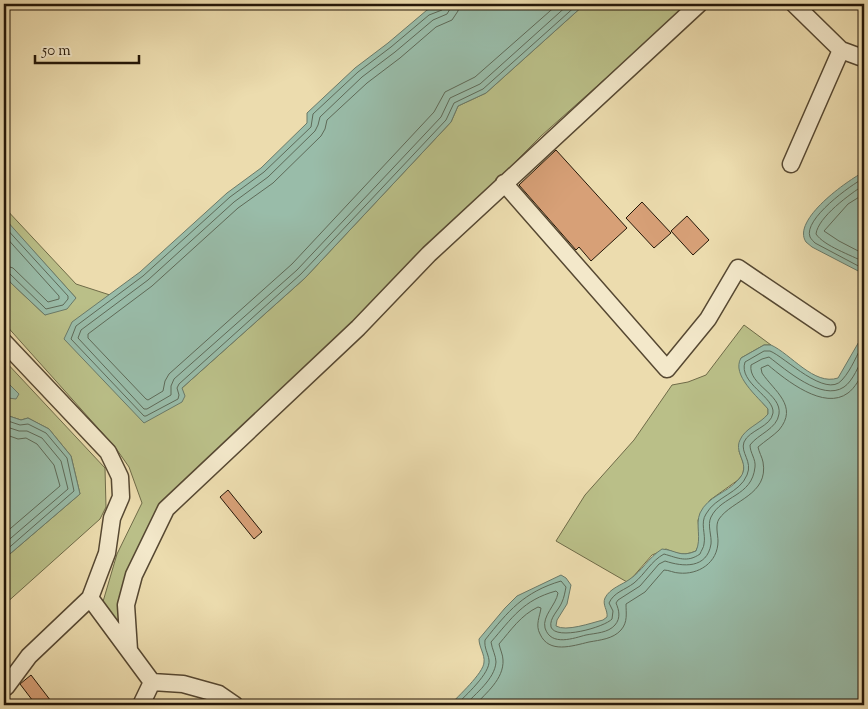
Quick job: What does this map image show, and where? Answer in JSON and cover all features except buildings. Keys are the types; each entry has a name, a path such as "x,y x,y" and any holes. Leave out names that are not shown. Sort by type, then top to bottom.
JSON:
{"street":[{"path":"129,650 126,605 132,582 166,509 358,328 430,254 504,183 699,4"},
{"path":"794,4 841,50 860,57 864,53"},
{"path":"791,164 841,50"},
{"path":"504,183 667,369 708,319 738,268 827,328"},
{"path":"4,342 108,452 120,477 121,497 112,518 107,553 90,598 29,656 6,688"},
{"path":"90,598 152,682"},
{"path":"142,705 152,682"},
{"path":"152,682 184,684 219,694 235,705"}],"green space":[{"path":"585,4 689,4 541,136 381,297 170,496 138,556 118,612 124,634 102,605 117,554 142,503 129,467 115,447 4,323 4,274 45,315 76,298 4,221 4,207 76,284 110,295 93,308 182,388 305,278 451,122 458,106 486,93"},
{"path":"744,325 771,345 764,345 741,358 746,383 768,409 768,414 739,451 744,465 743,474 738,480 710,500 698,520 700,542 696,551 681,554 666,549 652,555 627,582 556,541 585,495 634,440 672,385 688,382 706,375"},
{"path":"4,360 105,468 106,507 100,519 4,605 4,559 80,494 71,456 49,429 28,418 21,420 9,416 6,408 8,398 18,394 4,379"}],"water":[{"path":"446,4 585,4 486,93 458,106 451,122 305,278 182,388 185,396 182,402 144,423 64,339 72,322 140,272 227,193 261,168 307,123 307,113 355,68 427,10"},
{"path":"864,172 864,274 812,247 806,242 804,233 806,223 823,202 846,183"},
{"path":"6,220 76,298 67,309 45,315 4,274 4,221"},
{"path":"864,333 864,705 450,705 483,667 484,659 479,639 517,596 561,575 571,585 567,604 557,620 556,626 572,628 585,625 607,617 604,603 607,595 634,576 662,549 682,554 696,551 698,546 698,522 703,507 734,484 742,475 744,469 739,450 740,440 745,432 768,414 768,409 752,392 743,378 739,365 741,358 764,345 771,345 803,368 820,377 838,378"},
{"path":"4,379 19,394 16,399 8,398 6,408 9,416 21,420 28,418 49,429 71,456 80,494 4,559"}]}
